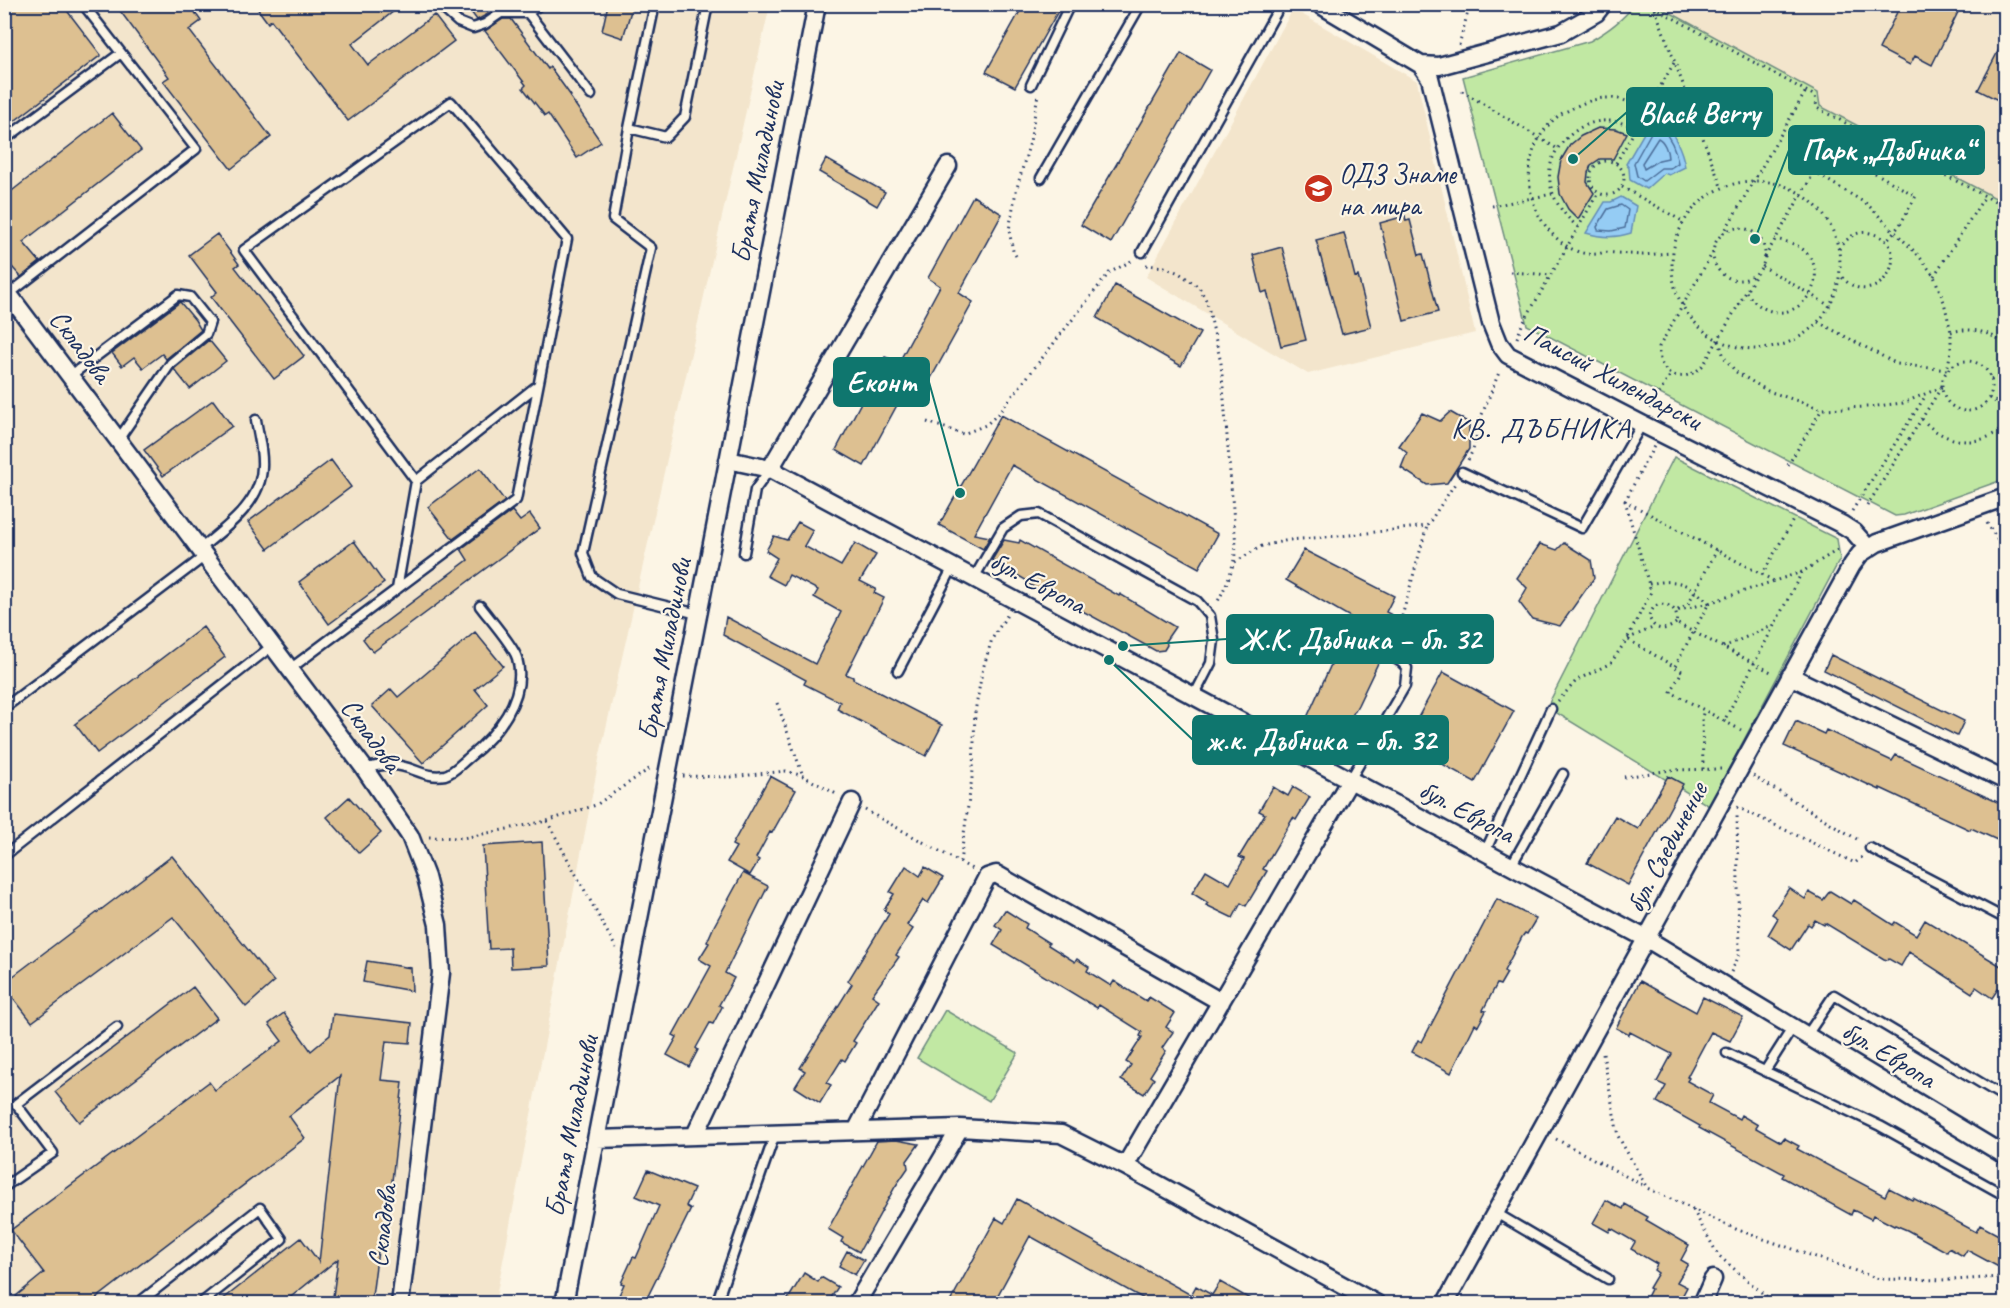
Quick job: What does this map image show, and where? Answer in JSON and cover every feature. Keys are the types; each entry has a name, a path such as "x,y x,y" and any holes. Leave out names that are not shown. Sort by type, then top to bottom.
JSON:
{"street":[{"name":"Братя Миладинови","path":"564,1304 817,4"},
{"path":"1319,4 1337,9 1421,65 1439,66 1561,33 1596,13 1603,4"},
{"name":"Паисий Хилендарски","path":"1421,65 1430,78 1491,322 1499,343 1508,355 1646,417 1843,525 1854,532 1868,548"},
{"path":"770,469 948,166"},
{"name":"Складова","path":"7,291 364,768 410,836 426,877 438,925 441,973 400,1304"},
{"name":"бул. Европа","path":"728,460 770,469 1647,939 2006,1156"},
{"name":"бул. Съединение","path":"1445,1304 1647,939 1730,803 1740,768 1782,674 1852,565 1868,548 1889,538 2006,497"},
{"path":"1782,674 2006,781"},
{"path":"1125,1166 1350,780"},
{"path":"695,1135 852,802"},
{"path":"856,1131 987,877 996,874 1221,1002"},
{"path":"596,1139 960,1128 1061,1134 1125,1166 1377,1304"},
{"path":"856,1304 960,1128"},
{"path":"1701,1304 1713,1279"}],"lane":[{"path":"7,291 196,149 82,4"},
{"path":"438,4 458,22 473,28 485,24 501,13 528,13 540,4"},
{"path":"656,4 629,128 613,219 651,248 583,553 592,577 617,594 698,614"},
{"path":"629,128 666,136 685,117 708,4"},
{"path":"1033,81 1071,4"},
{"path":"1041,178 1141,4"},
{"path":"1142,252 1281,4"},
{"path":"528,13 591,95"},
{"path":"4,140 121,53"},
{"path":"290,669 516,500 567,238 451,102 244,250 416,481"},
{"path":"70,376 178,295 190,297 210,322 206,334 171,363 118,440"},
{"path":"397,589 416,481 538,385"},
{"path":"1462,472 1582,528 1646,417"},
{"path":"4,708 202,553 232,523 258,487 262,466 256,420"},
{"path":"744,552 755,490 770,469"},
{"path":"974,578 1003,528 1021,516 1039,514 1197,601 1210,616 1214,640 1211,663 1194,696"},
{"path":"898,671 953,567"},
{"path":"364,768 392,764 430,776 448,774 487,744 503,722 515,698 521,677 519,666 516,655 480,606"},
{"path":"4,856 272,646"},
{"path":"1350,780 1405,687 1407,668 1391,656"},
{"path":"1485,852 1551,709"},
{"path":"1511,866 1563,774"},
{"path":"1870,848 2006,920"},
{"path":"1765,1071 1834,995 2006,1098"},
{"path":"4,1186 53,1154 16,1104 117,1027"},
{"path":"1727,1053 1880,1126 2006,1196"},
{"path":"716,1304 776,1133"},
{"path":"137,1304 260,1208 282,1239 200,1304"},
{"path":"1496,1213 1608,1279"}],"path":[{"path":"1457,49 1470,4"},
{"path":"1648,4 1815,96 1817,108 2006,207"},
{"path":"1654,8 1722,189"},
{"path":"1616,163 1674,63"},
{"path":"1016,256 1009,230 1036,108 1040,81 1033,81"},
{"path":"1462,91 1556,148"},
{"path":"1806,91 1717,241 1659,347 1658,358 1671,374 1683,377 1697,372 1762,266 1775,239 1829,147 1916,196 1900,225 1886,241"},
{"path":"1647,111 1634,104 1612,98 1585,102 1557,116 1534,148 1529,180 1532,198 1542,222 1568,247 1588,254 1604,252 1642,255 1673,253"},
{"path":"1578,227 1559,207 1552,194 1551,165 1556,148 1579,128 1593,122 1609,120 1637,128"},
{"path":"1607,160 1616,163 1622,169 1625,178 1622,187 1616,193 1607,196 1598,193 1592,187 1590,178 1592,170 1598,163 1607,160"},
{"path":"1814,172 1867,204 1919,256 1934,276 1944,302 1951,332 1951,351 1947,370 1943,378 1942,387 1944,397 1951,406 1960,411 1972,411 1989,398 1992,389 1991,380 1986,370 1978,363 1967,361 1956,363 1947,370 1897,364 1818,322"},
{"path":"1754,181 1779,184 1802,194 1823,214 1831,225 1839,249 1840,275 1830,306 1806,334 1791,342 1758,350 1742,348 1718,340 1700,328 1682,306 1672,270 1677,237 1684,222 1701,203 1722,189 1737,183 1754,181"},
{"path":"1622,187 1684,222"},
{"path":"1515,343 1522,325 1598,193"},
{"path":"1492,206 1552,194"},
{"path":"1934,276 1985,196"},
{"path":"1723,234 1742,229 1752,232 1764,247 1765,257"},
{"path":"1839,249 1845,240 1855,234 1866,232 1886,241 1892,251 1893,261 1891,272 1875,287 1864,289 1854,286 1840,275"},
{"path":"1746,292 1758,306 1780,313 1793,310 1811,295 1815,270 1809,256 1796,246 1775,239"},
{"path":"927,422 963,434 986,424 999,413 1017,391 1109,273 1129,264 1142,252"},
{"path":"1713,252 1717,268 1731,279 1750,278 1757,273"},
{"path":"1129,264 1137,265"},
{"path":"1144,265 1164,267 1179,273 1199,287 1207,302 1221,363 1236,546 1235,562 1227,584 1210,616"},
{"path":"1762,266 1830,306"},
{"path":"1510,272 1552,275"},
{"path":"1951,332 1961,330 1982,332 2006,346"},
{"path":"1718,340 1724,357 1736,372 1768,392 1822,409 1868,408 1903,403 1942,387"},
{"path":"1391,656 1428,526 1473,450 1481,417 1503,363"},
{"path":"1646,417 1671,374"},
{"path":"1991,380 2006,374"},
{"path":"1867,506 1942,387"},
{"path":"1850,515 1926,394"},
{"path":"1989,398 2006,408"},
{"path":"1788,465 1822,409"},
{"path":"1922,419 1939,435 1960,441 1982,439 2006,425"},
{"path":"1551,709 1577,680 1611,663 1627,639 1651,592 1625,501 1654,446"},
{"path":"1625,501 1774,581"},
{"path":"1984,519 2006,553"},
{"path":"1762,574 1793,520"},
{"path":"1235,562 1262,546 1289,540 1428,526"},
{"path":"1676,611 1709,603 1802,572 1839,549 1834,540"},
{"path":"1676,611 1688,604 1717,550"},
{"path":"1627,639 1682,670 1671,692 1724,721 1802,572"},
{"path":"1649,584 1667,580 1679,582 1695,590 1709,603"},
{"path":"960,862 973,771 975,712 982,672 992,639 1016,600"},
{"path":"1675,666 1709,603"},
{"path":"1659,604 1671,606 1676,611 1678,618 1676,623 1671,628 1663,630 1655,627 1649,615 1659,604"},
{"path":"1676,623 1754,663 1782,674"},
{"path":"1723,646 1773,626"},
{"path":"1627,639 1655,627"},
{"path":"777,703 803,776"},
{"path":"1703,769 1702,717 1704,710"},
{"path":"410,836 463,838 547,821 596,805 654,765 670,759"},
{"path":"1624,777 1671,770 1740,768 1870,848"},
{"path":"1724,986 1739,956 1730,803 1855,863"},
{"path":"547,821 629,971"},
{"path":"1598,1028 1618,1136 1647,1188"},
{"path":"1541,1131 1647,1188 1738,1230 1879,1279 1952,1280 2002,1277"},
{"path":"1692,1208 1718,1255 1775,1304"},
{"path":"4,1295 11,1304"}],"shaded area":[{"path":"1675,4 2005,5 2005,203 1820,106 1818,93 1671,13"},
{"path":"5,5 770,5 599,759 495,1303 5,1304"},
{"name":"ОДЗ Знаме на мира","path":"1293,9 1417,81 1475,333 1308,374 1146,277"}],"green space":[{"path":"1634,5 1655,5 1671,13 1818,93 1820,106 2005,203 2005,479 1904,515 1895,516 1527,325 1463,77 1590,41 1625,16"},
{"path":"1674,457 1837,539 1840,559 1709,806 1547,707"},
{"path":"945,1010 1018,1053 989,1101 917,1058"}],"water":[{"path":"1660,118 1677,141 1685,167 1669,175 1664,173 1646,189 1630,180 1629,168 1626,164 1652,119 1657,122"},
{"path":"1621,197 1636,206 1631,233 1609,237 1586,233 1605,202"}],"building":[{"path":"4,4 62,4 101,55 4,129"},
{"path":"115,4 189,4 201,21 189,30 271,137 231,169 163,81 169,77"},
{"path":"254,4 403,4 352,44 368,65 434,15 454,41 348,121 271,20 268,23"},
{"path":"465,4 499,4 501,7 477,20"},
{"path":"608,4 633,4 623,38 602,31"},
{"path":"1024,4 1062,4 1015,87 986,72"},
{"path":"1901,4 1962,4 1932,65 1915,56 1910,65 1879,49"},
{"path":"503,19 511,19 548,69 550,67 601,142 577,158 548,114 545,116 523,88 526,85 485,31"},
{"path":"2006,36 2006,104 1978,90"},
{"path":"1181,53 1210,70 1111,243 1081,225"},
{"path":"112,113 141,150 23,242 40,262 21,277 4,258 4,197"},
{"path":"1598,128 1616,129 1627,133 1613,159 1600,159 1591,165 1587,182 1594,193 1578,219 1568,209 1560,194 1558,177 1561,160 1570,145 1581,136"},
{"path":"826,159 885,192 877,206 819,172"},
{"path":"973,196 1002,214 959,293 973,302 930,380 915,372 864,466 836,450 885,357 899,362 940,286 928,278"},
{"path":"1405,216 1406,221 1410,220 1419,255 1423,254 1438,312 1404,321 1380,223"},
{"path":"1344,233 1371,327 1342,334 1316,240"},
{"path":"217,234 239,264 235,267 304,356 274,379 211,297 217,292 189,255"},
{"path":"1282,247 1306,340 1281,346 1267,291 1262,293 1253,255"},
{"path":"1115,285 1200,333 1181,366 1097,318"},
{"path":"180,302 201,330 166,359 162,354 143,368 134,357 122,366 112,353"},
{"path":"209,340 226,361 190,389 174,369"},
{"path":"213,400 232,426 163,476 144,450"},
{"path":"1450,412 1469,423 1469,449 1447,483 1427,485 1401,468 1407,453 1399,446 1422,413 1440,421"},
{"path":"1001,415 1218,534 1199,568 1012,465 974,534 990,537 983,549 939,525"},
{"path":"331,460 351,487 268,549 248,522"},
{"path":"480,468 505,501 453,539 428,507"},
{"path":"512,511 520,521 530,514 540,528 373,652 363,639 468,560 461,549"},
{"path":"798,522 813,530 804,546 841,566 855,543 876,555 860,581 876,589 874,593 884,598 846,674 942,725 926,756 837,709 840,702 804,684 806,680 723,635 726,617 815,664 841,612 814,597 818,590 789,575 784,585 767,576 777,558 766,551 774,536 787,540"},
{"path":"1004,540 1019,543 1020,540 1119,596 1120,594 1175,627 1166,640 1167,645 1164,650 1156,651 1044,590 1043,592 992,560"},
{"path":"354,541 384,583 329,624 299,582"},
{"path":"1564,543 1591,560 1594,578 1560,626 1532,619 1519,602 1527,588 1517,578 1540,544 1557,550"},
{"path":"1304,550 1394,596 1386,612 1394,616 1370,659 1378,663 1337,742 1305,722 1352,618 1286,580"},
{"path":"203,627 225,657 97,753 75,724"},
{"path":"475,632 503,666 475,689 488,705 423,763 372,706 391,689 398,697"},
{"path":"1831,655 1964,721 1957,736 1824,670"},
{"path":"1443,672 1514,711 1475,782 1404,743"},
{"path":"1796,721 1824,734 1826,730 1892,761 1896,755 2006,806 2006,844 1784,746"},
{"path":"770,776 796,790 772,833 770,832 756,858 759,860 750,875 727,862 736,847 732,845"},
{"path":"1668,776 1683,784 1628,885 1587,863 1615,816 1638,829"},
{"path":"1273,787 1288,796 1293,787 1310,797 1296,820 1293,818 1263,869 1267,871 1246,906 1241,903 1233,918 1206,905 1208,903 1192,893 1206,870 1230,884 1244,859 1239,857 1265,814 1259,811"},
{"path":"349,797 381,833 359,853 327,817"},
{"path":"542,842 549,966 511,968 510,948 489,949 483,846"},
{"path":"172,856 274,982 246,1007 173,917 32,1022 4,983"},
{"path":"906,866 920,876 925,867 943,878 928,903 923,900 907,925 913,929 896,955 899,957 872,995 879,1000 853,1041 856,1043 845,1061 842,1059 827,1083 831,1085 820,1103 795,1087 805,1071 800,1068 852,984 848,981 889,914 884,910 894,894 890,892"},
{"path":"743,873 768,886 725,973 734,978 719,1005 722,1007 696,1048 698,1050 689,1067 667,1055 677,1037 673,1035 711,966 699,959"},
{"path":"1789,888 1805,899 1809,892 1823,900 1830,891 1851,904 1854,900 1893,925 1895,922 1916,935 1925,920 2006,969 2006,993 1998,989 1992,998 1976,987 1972,993 1909,952 1901,966 1889,959 1884,959 1825,923 1824,925 1815,920 1811,926 1808,924 1791,950 1768,935 1778,918 1772,914"},
{"path":"1497,899 1536,919 1527,934 1525,933 1522,937 1504,971 1507,973 1500,985 1497,984 1483,1010 1486,1011 1478,1026 1475,1024 1451,1073 1412,1052 1418,1040 1422,1042"},
{"path":"1005,910 1027,924 1025,928 1049,943 1048,945 1075,962 1077,959 1089,967 1087,971 1111,986 1114,981 1146,1001 1149,997 1175,1013 1166,1027 1173,1032 1162,1048 1166,1051 1150,1076 1154,1079 1144,1094 1121,1080 1131,1065 1126,1062 1142,1037 1140,1036 1142,1032 1099,1005 1097,1008 993,945 1002,930 995,925"},
{"path":"367,961 411,968 412,991 363,982"},
{"path":"1640,981 1696,1012 1703,997 1743,1017 1730,1041 1711,1032 1687,1077 1689,1078 1687,1081 1713,1095 1709,1103 1739,1119 1741,1115 1758,1125 1756,1128 1781,1142 1784,1138 1799,1146 1797,1149 1885,1196 1889,1188 1912,1200 1913,1198 1976,1232 1980,1225 2006,1239 2006,1271 1967,1250 1963,1256 1949,1248 1947,1252 1873,1215 1871,1219 1853,1210 1851,1215 1782,1177 1784,1174 1699,1128 1700,1126 1657,1102 1666,1086 1657,1082 1672,1054 1630,1032 1629,1035 1616,1028"},
{"path":"193,987 217,1018 79,1122 55,1092"},
{"path":"284,1013 311,1051 330,1035 333,1014 412,1023 410,1043 386,1041 381,1080 403,1082 385,1244 379,1243 371,1304 332,1304 338,1259 282,1304 217,1304 301,1238 319,1262 340,1076 289,1116 305,1138 89,1304 25,1304 16,1296 44,1273 11,1230 209,1082 215,1090 282,1041 269,1024"},
{"path":"896,1140 919,1144 907,1161 908,1168 859,1252 841,1242 843,1238 828,1229 877,1141"},
{"path":"648,1170 694,1189 686,1206 691,1209 644,1304 615,1304 624,1284 621,1283 633,1257 636,1258 659,1206 636,1196"},
{"path":"1017,1199 1191,1295 1196,1286 1212,1295 1220,1282 1259,1304 1153,1304 1030,1236 993,1304 949,1304 996,1218 1004,1223"},
{"path":"1606,1200 1623,1209 1625,1204 1648,1217 1646,1220 1689,1245 1681,1260 1688,1264 1677,1282 1687,1287 1678,1304 1654,1304 1646,1299 1651,1289 1649,1288 1658,1273 1654,1270 1657,1264 1631,1249 1635,1242 1611,1228 1609,1232 1593,1223"},
{"path":"847,1251 864,1260 855,1275 839,1266"},
{"path":"804,1273 818,1282 821,1277 838,1287 827,1304 785,1304"}],"place":[{"name":"Black Berry","path":"1573,159"},
{"name":"ОДЗ Знаме на мира","path":"1318,189"},
{"name":"Парк „Дъбника“","path":"1755,239"},
{"name":"Еконт","path":"960,493"},
{"name":"Ж.К. Дъбника – бл. 32","path":"1123,646"},
{"name":"ж.к. Дъбника – бл. 32","path":"1109,660"}],"district":[{"name":"КВ. ДЪБНИКА","path":"1541,428"}]}
